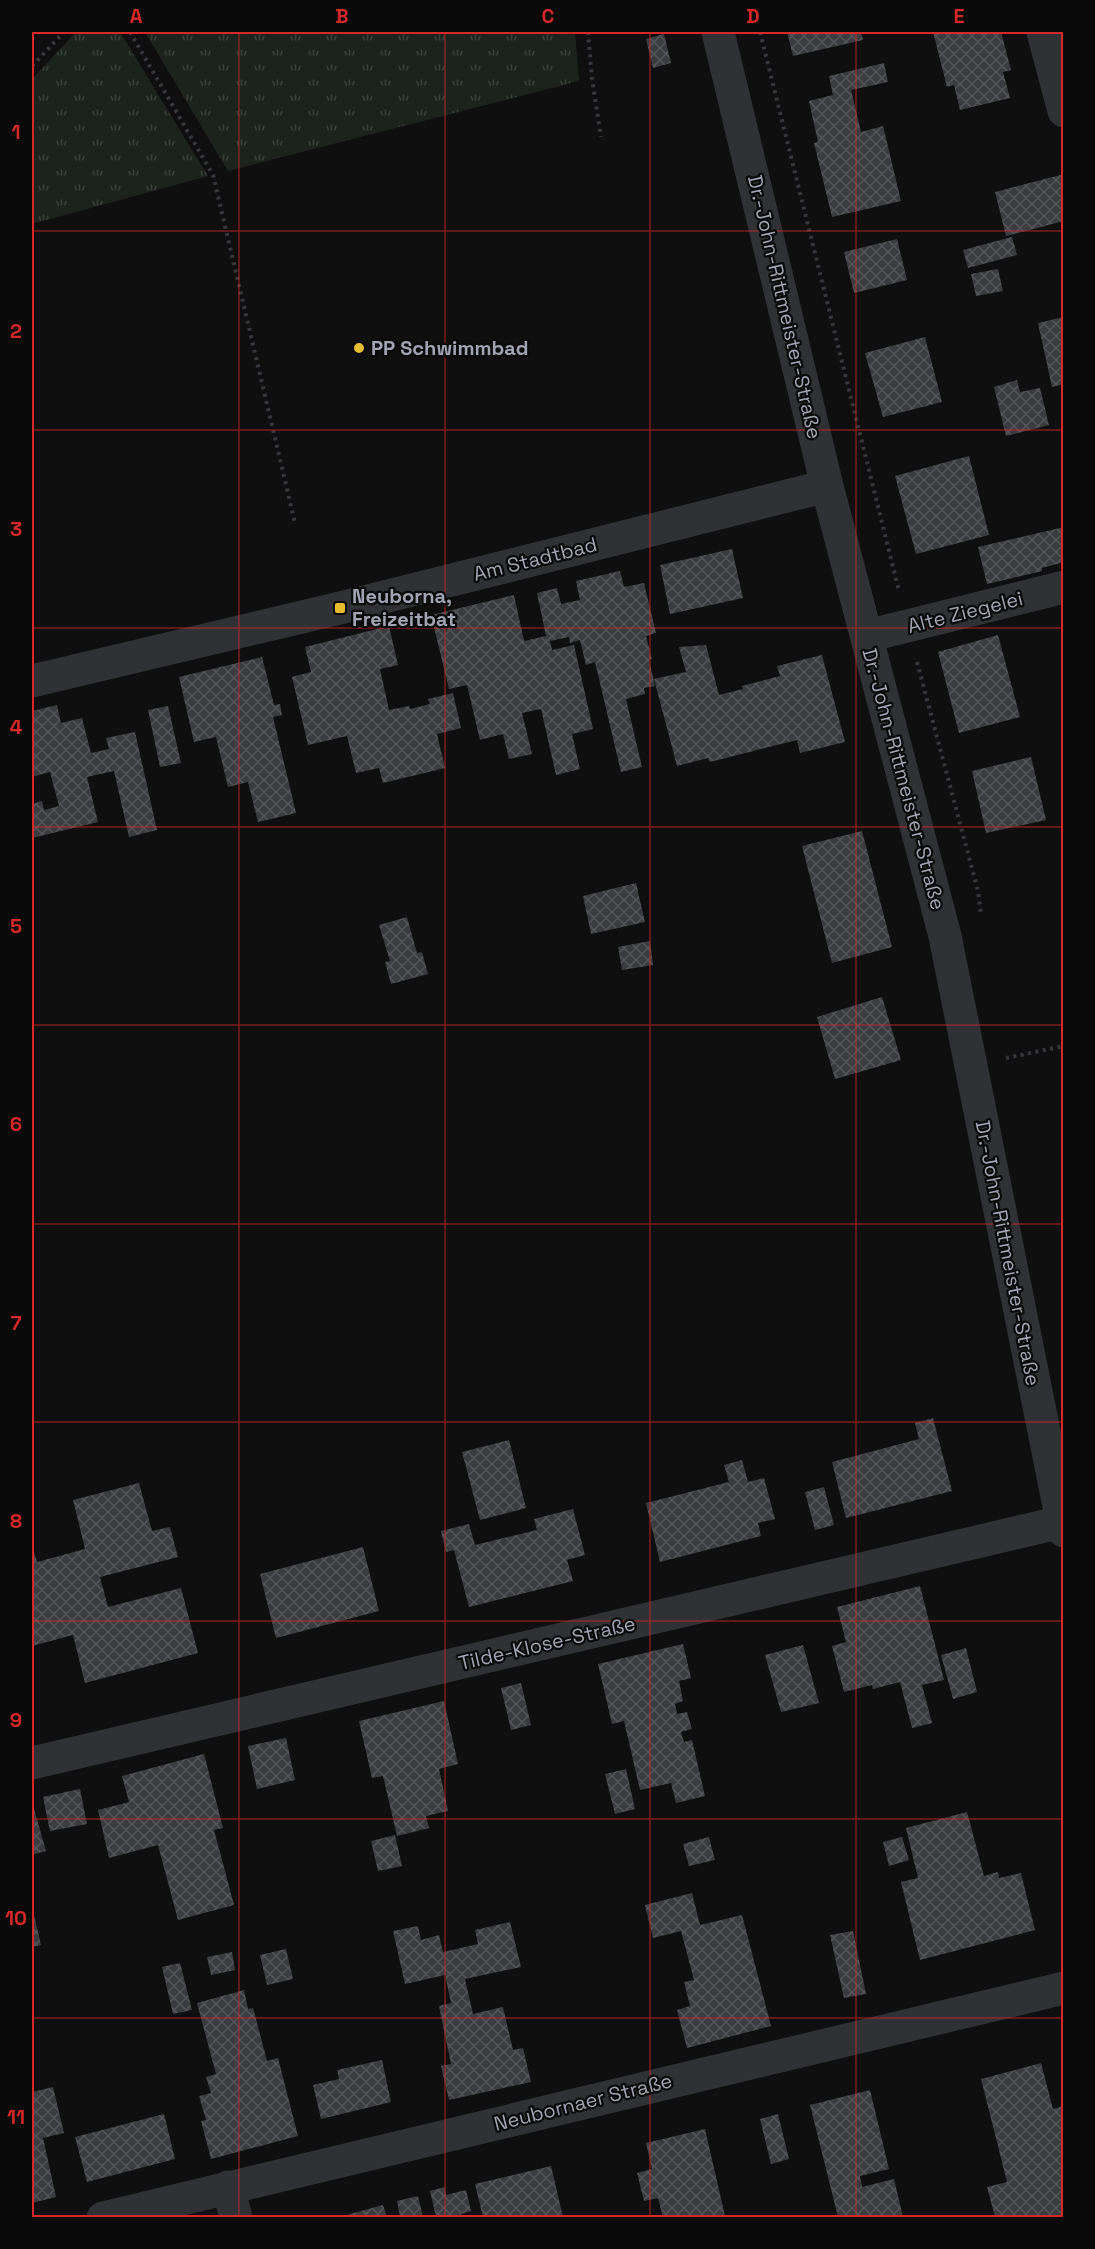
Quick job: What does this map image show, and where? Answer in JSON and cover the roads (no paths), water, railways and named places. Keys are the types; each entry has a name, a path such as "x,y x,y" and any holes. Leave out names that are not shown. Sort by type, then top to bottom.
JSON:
{"street":[{"name":"Dr.-John-Rittmeister-Straße","path":"718,32 827,486 945,936 1063,1527"},
{"path":"1043,32 1064,111"},
{"name":"Am Stadtbad","path":"32,681 340,608 827,486"},
{"name":"Alte Ziegelei","path":"867,636 1064,587"},
{"name":"Tilde-Klose-Straße","path":"32,1763 1063,1527"},
{"name":"Neubornaer Straße","path":"103,2217 232,2202 937,2017 1064,1988"}],"place":[{"name":"PP Schwimmbad","path":"359,348"},
{"name":"Neuborna, Freizeitbat","path":"340,608"}]}
